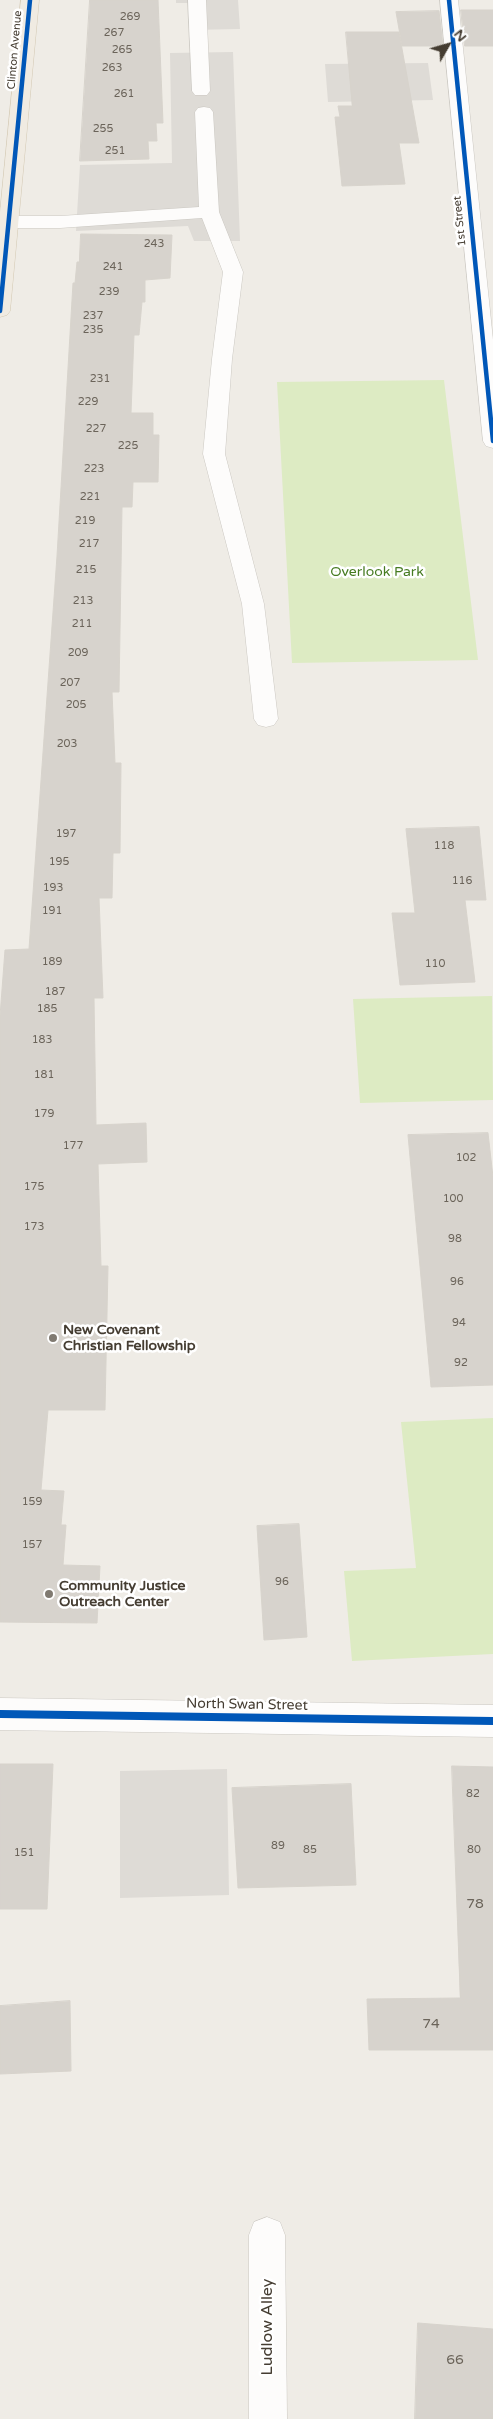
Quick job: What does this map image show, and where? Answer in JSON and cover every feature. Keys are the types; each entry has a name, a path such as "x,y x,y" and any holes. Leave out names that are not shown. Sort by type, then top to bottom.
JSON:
{"main road":[{"name":"Clinton Avenue","path":"0,311 30,0"}],"street":[{"path":"197,0 201,90"},
{"name":"1st Street","path":"449,0 493,441"},
{"path":"204,112 209,212 233,272 222,359 214,454 252,604 266,719"},
{"path":"9,222 60,222 209,212"},
{"name":"North Swan Street","path":"0,1714 493,1721"},
{"name":"Ludlow Alley","path":"267,2235 268,2419"}],"green space":[{"name":"Overlook Park","path":"444,380 478,660 292,663 277,382"},
{"path":"492,996 493,1100 360,1103 353,999"},
{"path":"493,1418 493,1654 352,1661 344,1571 416,1568 401,1422"}],"shaded area":[{"path":"176,0 238,0 240,29 190,30 188,3 176,3"},
{"path":"233,52 240,241 194,241 188,226 76,231 80,165 172,163 170,53"},
{"path":"428,63 433,100 328,102 325,64"},
{"path":"227,1769 229,1895 120,1898 120,1771"}],"building":[{"path":"90,0 158,0 163,123 156,123 157,141 148,141 149,159 80,161"},
{"path":"461,10 493,10 493,46 465,46"},
{"path":"439,11 443,46 402,46 396,12"},
{"path":"346,32 399,32 419,143 399,143 405,184 342,186 335,117 340,117 338,106 352,106"},
{"path":"81,234 172,235 170,278 145,280 145,302 142,302 139,335 134,335 131,413 153,413 153,435 159,435 158,482 133,482 132,507 122,507 119,692 112,692 115,763 121,763 120,853 113,853 112,898 99,898 103,998 94,998 96,1125 146,1123 147,1162 98,1164 101,1266 108,1266 105,1410 48,1410 41,1490 64,1491 61,1525 66,1525 63,1565 100,1566 97,1623 0,1622 0,1016 5,950 29,949 57,556 73,283 75,283 77,262 79,262"},
{"path":"479,827 486,900 465,900 475,982 400,985 392,913 415,913 406,829"},
{"path":"488,1133 493,1177 493,1385 431,1387 408,1135"},
{"path":"299,1524 307,1637 264,1640 257,1526"},
{"path":"0,1764 53,1764 47,1909 0,1909"},
{"path":"452,1766 493,1767 493,2050 369,2050 367,1999 460,1998"},
{"path":"351,1784 356,1885 238,1888 232,1788"},
{"path":"70,2001 71,2071 0,2074 0,2006"},
{"path":"418,2323 493,2329 493,2419 415,2419"}],"cycle path":[{"path":"0,311 30,0"},
{"path":"449,0 493,441"},
{"path":"0,1714 493,1721"}],"place":[{"name":"New Covenant Christian Fellowship","path":"53,1338"},
{"name":"Community Justice Outreach Center","path":"49,1594"}]}
